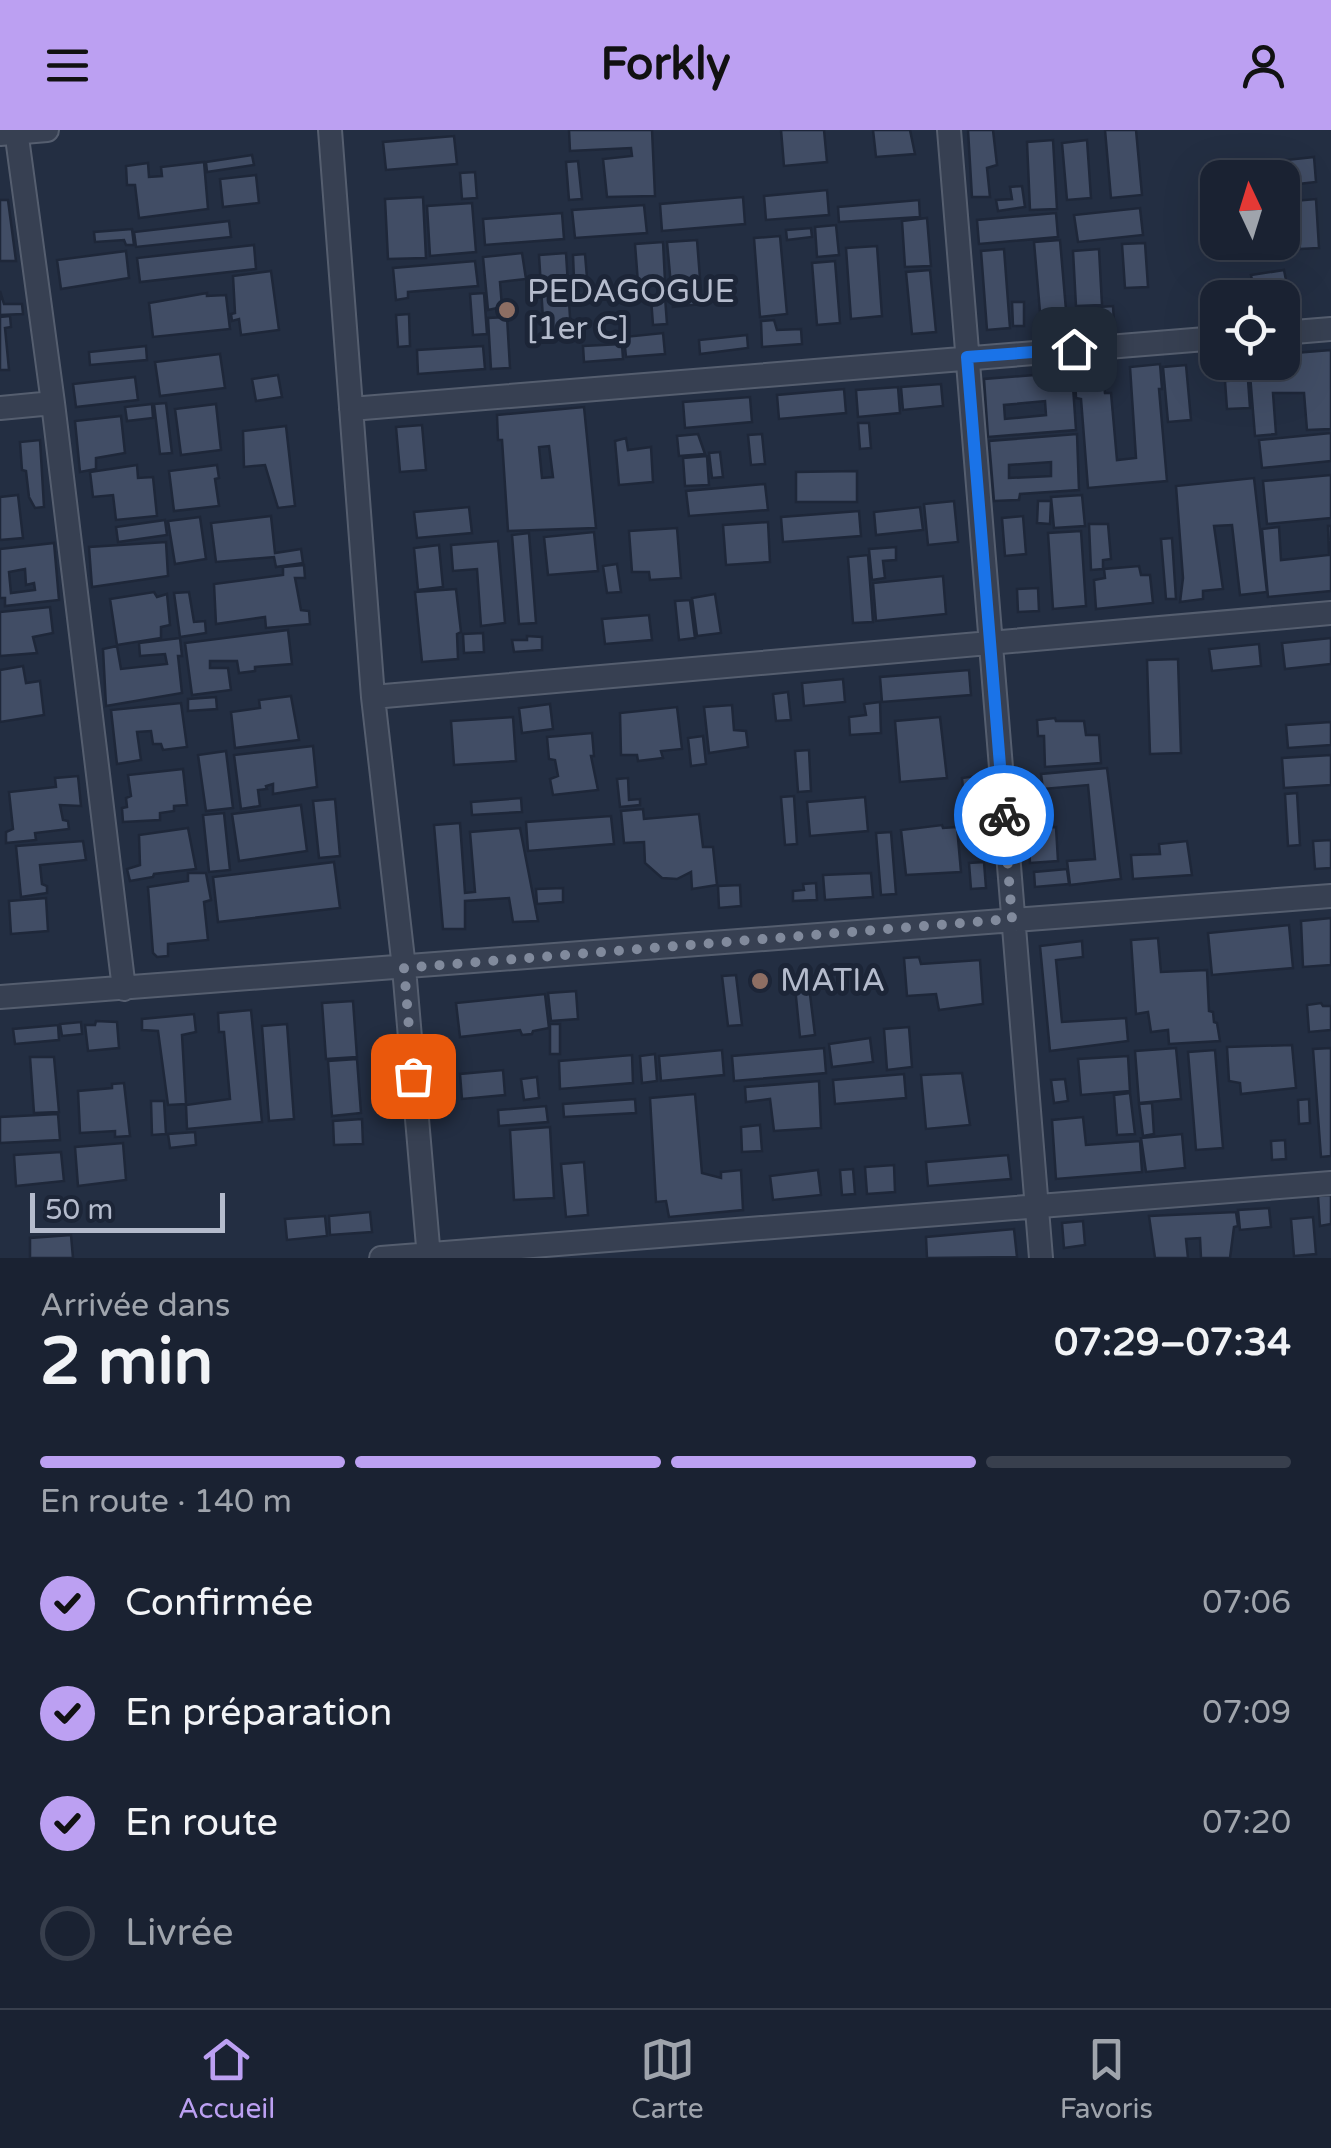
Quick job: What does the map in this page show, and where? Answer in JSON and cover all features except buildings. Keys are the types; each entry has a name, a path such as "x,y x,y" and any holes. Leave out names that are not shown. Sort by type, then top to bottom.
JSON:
{"street":[{"path":"48,130 11,132 53,403 124,989"},
{"path":"330,130 373,697 404,968 429,1256"},
{"path":"948,130 1041,1258"},
{"path":"1300,331 1331,329"},
{"path":"351,409 1200,339"},
{"path":"0,408 53,403"},
{"path":"373,697 1331,613"},
{"path":"0,998 1331,896"},
{"path":"380,1258 1331,1183"}],"way so far":[{"path":"413,1076 404,968 1012,919 1004,815"}],"place":[{"name":"PEDAGOGUE [1er C]","path":"507,310"},
{"name":"MATIA","path":"760,981"}],"route":[{"path":"1004,815 967,357 1074,349"}]}
